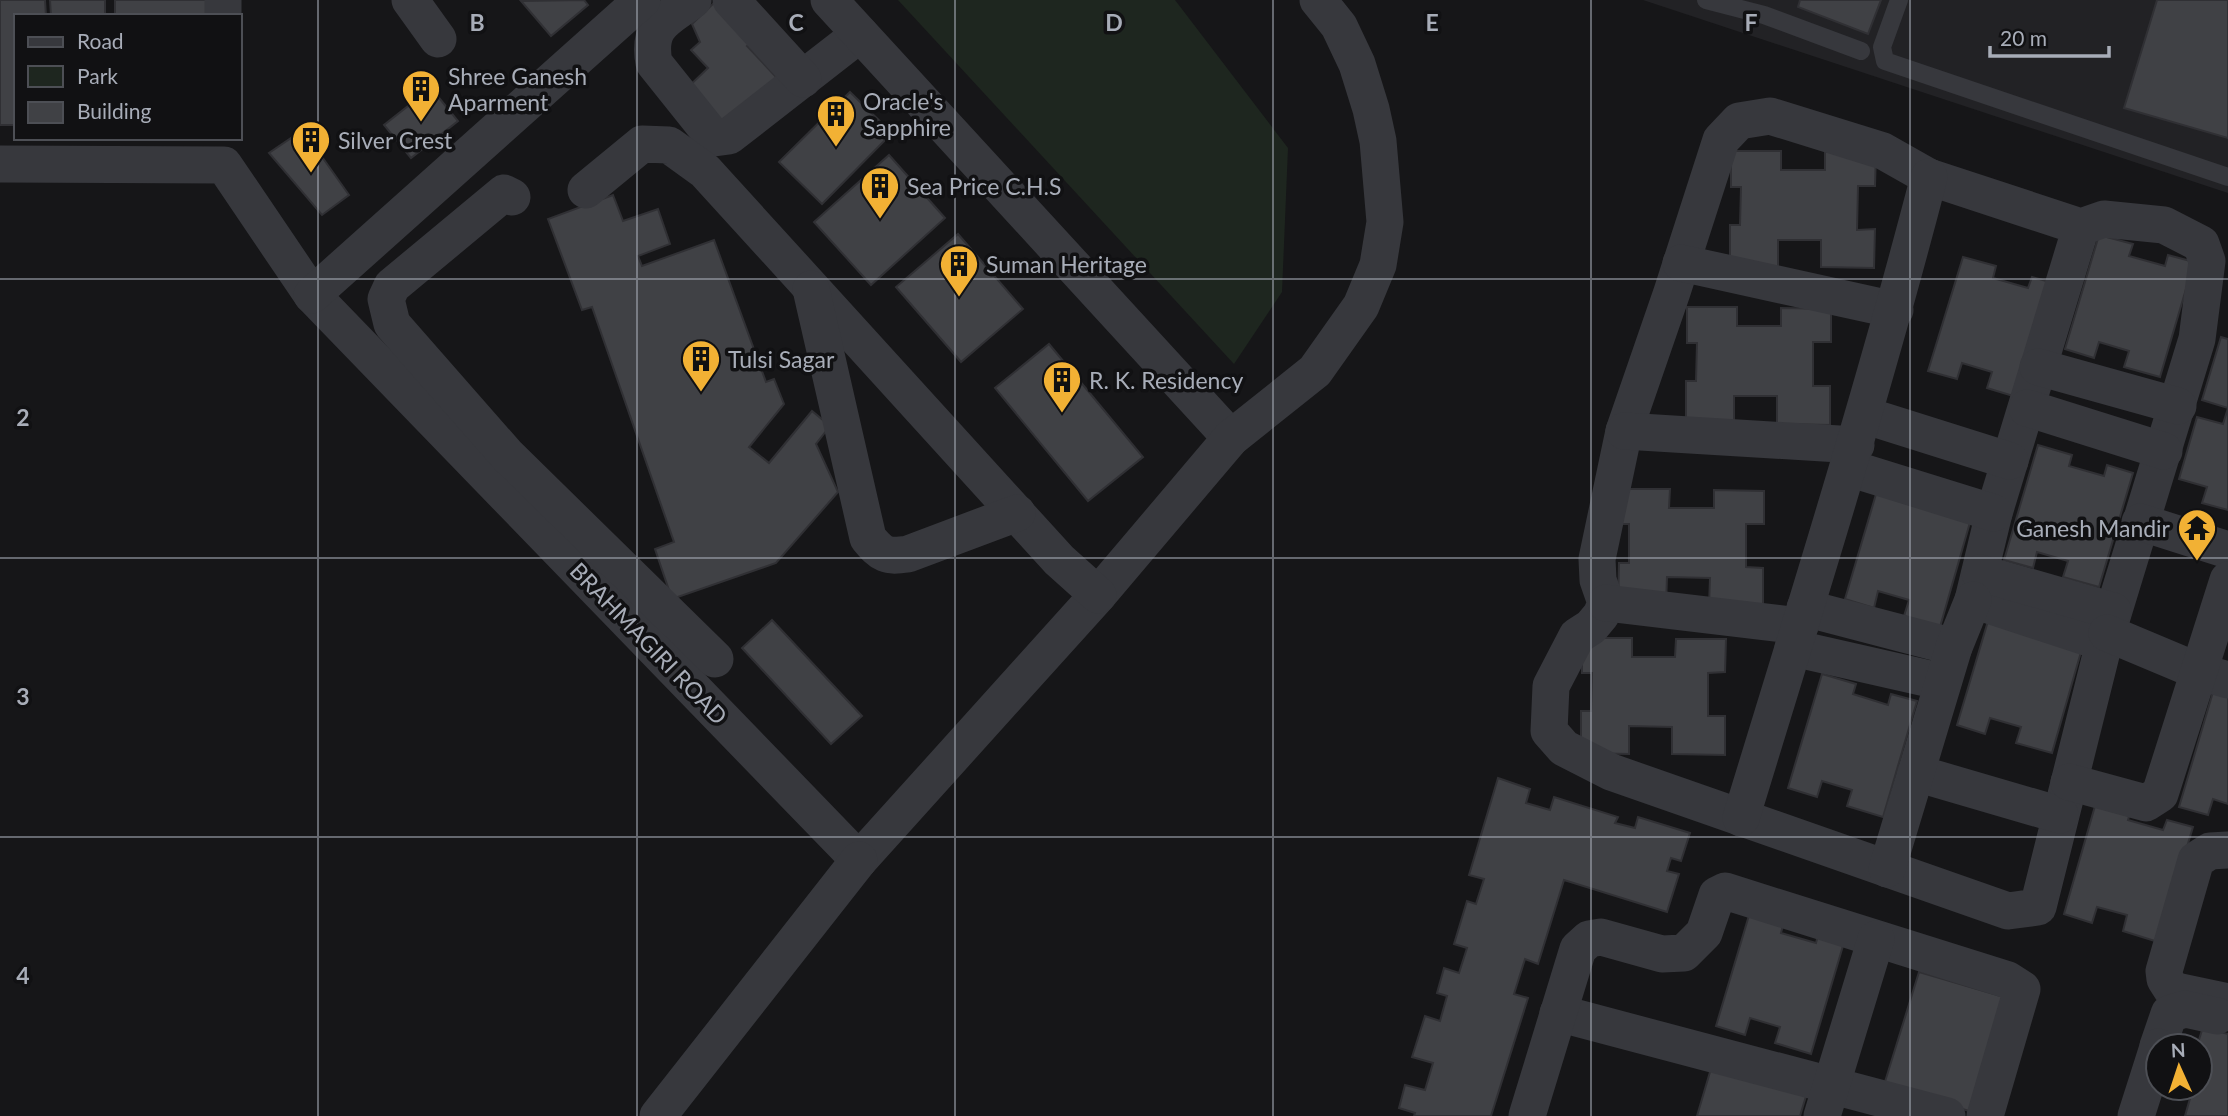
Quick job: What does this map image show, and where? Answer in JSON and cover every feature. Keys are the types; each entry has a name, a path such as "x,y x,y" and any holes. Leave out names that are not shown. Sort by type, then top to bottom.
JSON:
{"street":[{"path":"410,0 438,39"},
{"path":"693,0 656,27 651,47 654,63 714,138 729,136 860,34"},
{"path":"732,0 803,79"},
{"path":"829,0 1231,438"},
{"path":"657,1116 859,860 1098,595 1231,438 1315,371 1361,306 1378,265 1385,222 1378,141 1357,64 1339,26 1318,0"},
{"path":"312,295 633,21"},
{"path":"1770,116 1883,151 1929,177 2081,227 2104,219 2164,225 2201,244 2207,261 2213,330 2178,406 2140,522 2108,629 2038,906 2008,911 1611,772 1564,748 1549,731 1551,686 1577,636 1591,627 1601,615 1606,603 1598,580 1597,559 1624,431 1721,140 1739,121 1770,116"},
{"path":"586,190 642,144 669,145 705,172 1059,560 1098,595"},
{"name":"BRAHMAGIRI ROAD","path":"0,164 224,152 312,295 496,464 859,860"},
{"path":"1741,818 1857,443 1929,177"},
{"path":"512,197 504,192 392,286 386,299 391,324 496,464 715,659"},
{"path":"1887,869 1954,647 1976,586 1994,513 2081,227"},
{"path":"1681,263 1895,310"},
{"path":"811,288 868,538 881,553 894,556 908,554 1017,513"},
{"path":"2038,367 2178,406"},
{"path":"2026,408 2164,451"},
{"path":"1624,431 1857,443 2010,461"},
{"path":"1857,443 1994,513"},
{"path":"2140,522 2228,550"},
{"path":"1916,773 2065,798 2146,803 2160,794 2214,676 2228,580"},
{"path":"1976,586 2108,629 2214,676"},
{"path":"1606,603 1954,647"},
{"path":"1799,627 1943,682"},
{"path":"2228,850 2210,851 2196,860 2164,971 2165,979 2172,990 2228,1002"},
{"path":"1527,1116 1578,949 1589,939 1601,937 1662,954 1684,953 1704,933 1717,895 1721,891 2008,980 2022,989 1985,1116"},
{"path":"1828,1101 1876,940"},
{"path":"2163,1032 2169,1014 2185,1009 2228,1018"},
{"path":"1558,1013 1828,1101 1947,1116"},
{"path":"2136,1116 2144,1091"}],"lane":[{"path":"1706,0 1767,8 1861,51"},
{"path":"1899,0 1882,47 1885,61 2228,177"}],"shaded area":[{"path":"1643,0 2228,0 2228,193"}],"green space":[{"path":"898,0 1175,0 1288,148 1282,292 1234,364"}],"building":[{"path":"0,0 45,0 46,14 14,14 14,125 0,125"},
{"path":"50,0 105,0 105,14 51,14"},
{"path":"115,0 219,0 219,14 115,14"},
{"path":"584,0 588,5 551,36 521,1"},
{"path":"717,0 757,36 747,46 777,78 722,129 685,90 708,68 691,50 700,42 692,24"},
{"path":"1800,0 1881,0 1868,34 1798,7"},
{"path":"2157,0 2228,0 2228,138 2124,108"},
{"name":"Shree Ganesh Aparment","path":"431,88 458,121 411,158 384,125"},
{"name":"Oracle's Sapphire","path":"850,92 892,133 822,204 779,162"},
{"name":"Silver Crest","path":"303,130 349,195 322,215 269,153"},
{"path":"1731,151 1781,151 1781,170 1825,170 1825,152 1876,152 1875,186 1858,186 1857,230 1875,229 1874,268 1821,267 1821,240 1778,240 1778,267 1730,267 1730,225 1740,225 1741,187 1731,187"},
{"name":"Sea Price C.H.S","path":"889,155 945,218 871,285 814,222"},
{"name":"Tulsi Sagar","path":"613,195 623,221 658,209 670,244 638,256 642,266 714,240 766,382 774,379 784,404 749,447 769,463 812,411 830,426 816,444 838,492 776,563 672,599 655,549 674,542 592,307 582,310 548,219"},
{"name":"Suman Heritage","path":"958,234 1023,309 961,362 896,287"},
{"path":"2099,235 2133,244 2129,256 2165,266 2168,255 2194,262 2160,377 2124,367 2129,351 2099,342 2094,358 2065,349"},
{"path":"1963,257 1996,266 1993,278 2028,288 2032,277 2057,284 2023,399 1987,388 1992,372 1962,363 1957,379 1928,371"},
{"path":"1687,307 1737,307 1737,326 1781,326 1781,308 1831,309 1831,342 1813,342 1813,386 1830,386 1830,425 1777,424 1777,396 1734,396 1734,424 1686,423 1686,381 1696,381 1697,343 1687,343"},
{"path":"2221,337 2228,339 2228,408 2202,400"},
{"name":"R. K. Residency","path":"1049,344 1143,457 1088,501 995,388"},
{"path":"2228,408 2228,510 2202,503 2207,487 2179,479 2197,417 2223,424"},
{"path":"2038,445 2072,455 2069,466 2104,476 2107,465 2133,473 2099,587 2063,577 2068,561 2037,552 2033,568 2004,560"},
{"path":"1879,484 1973,512 1940,627 1904,616 1909,600 1878,591 1874,608 1845,599"},
{"path":"1620,489 1670,489 1669,508 1714,508 1714,490 1764,491 1764,524 1746,524 1746,567 1763,568 1763,606 1709,606 1710,578 1667,577 1666,605 1618,605 1619,563 1629,563 1629,524 1619,524"},
{"path":"1991,611 2085,638 2052,753 2016,743 2021,727 1990,718 1985,734 1957,725"},
{"path":"772,620 862,716 831,744 742,648"},
{"path":"1582,638 1632,638 1632,657 1675,657 1676,639 1726,639 1725,672 1708,673 1708,716 1725,716 1725,755 1672,754 1672,727 1629,726 1629,754 1581,753 1581,711 1591,711 1592,673 1582,673"},
{"path":"1822,674 1856,684 1853,694 1888,705 1891,694 1917,701 1883,817 1847,806 1852,790 1822,781 1817,797 1788,788"},
{"path":"2213,692 2228,696 2228,804 2213,799 2208,815 2179,807"},
{"path":"1498,778 1530,789 1526,803 1550,810 1554,797 1618,817 1615,823 1635,828 1638,817 1690,833 1681,861 1671,858 1667,871 1679,874 1667,912 1564,880 1538,964 1525,959 1514,994 1528,998 1491,1116 1414,1116 1415,1113 1399,1108 1405,1085 1425,1090 1433,1063 1412,1057 1425,1016 1440,1021 1447,996 1437,993 1444,968 1459,973 1467,948 1454,944 1467,901 1476,904 1484,879 1469,875"},
{"path":"2097,799 2131,810 2128,820 2163,830 2167,820 2193,827 2158,942 2123,931 2127,915 2097,907 2092,923 2064,914"},
{"path":"1750,912 1784,922 1781,933 1816,943 1819,932 1845,939 1811,1054 1775,1043 1780,1027 1750,1018 1745,1035 1716,1026"},
{"path":"1919,972 2004,997 1969,1111 1884,1085"},
{"path":"2203,1027 2228,1034 2228,1116 2185,1116 2189,1102 2214,1102 2214,1032 2201,1032"},
{"path":"1715,1055 1810,1083 1800,1116 1697,1116"}],"place":[{"name":"Shree Ganesh Aparment","path":"421,123"},
{"name":"Oracle's Sapphire","path":"836,148"},
{"name":"Silver Crest","path":"311,174"},
{"name":"Sea Price C.H.S","path":"880,220"},
{"name":"Suman Heritage","path":"959,298"},
{"name":"Tulsi Sagar","path":"701,393"},
{"name":"R. K. Residency","path":"1062,414"},
{"name":"Ganesh Mandir","path":"2197,562"}]}
